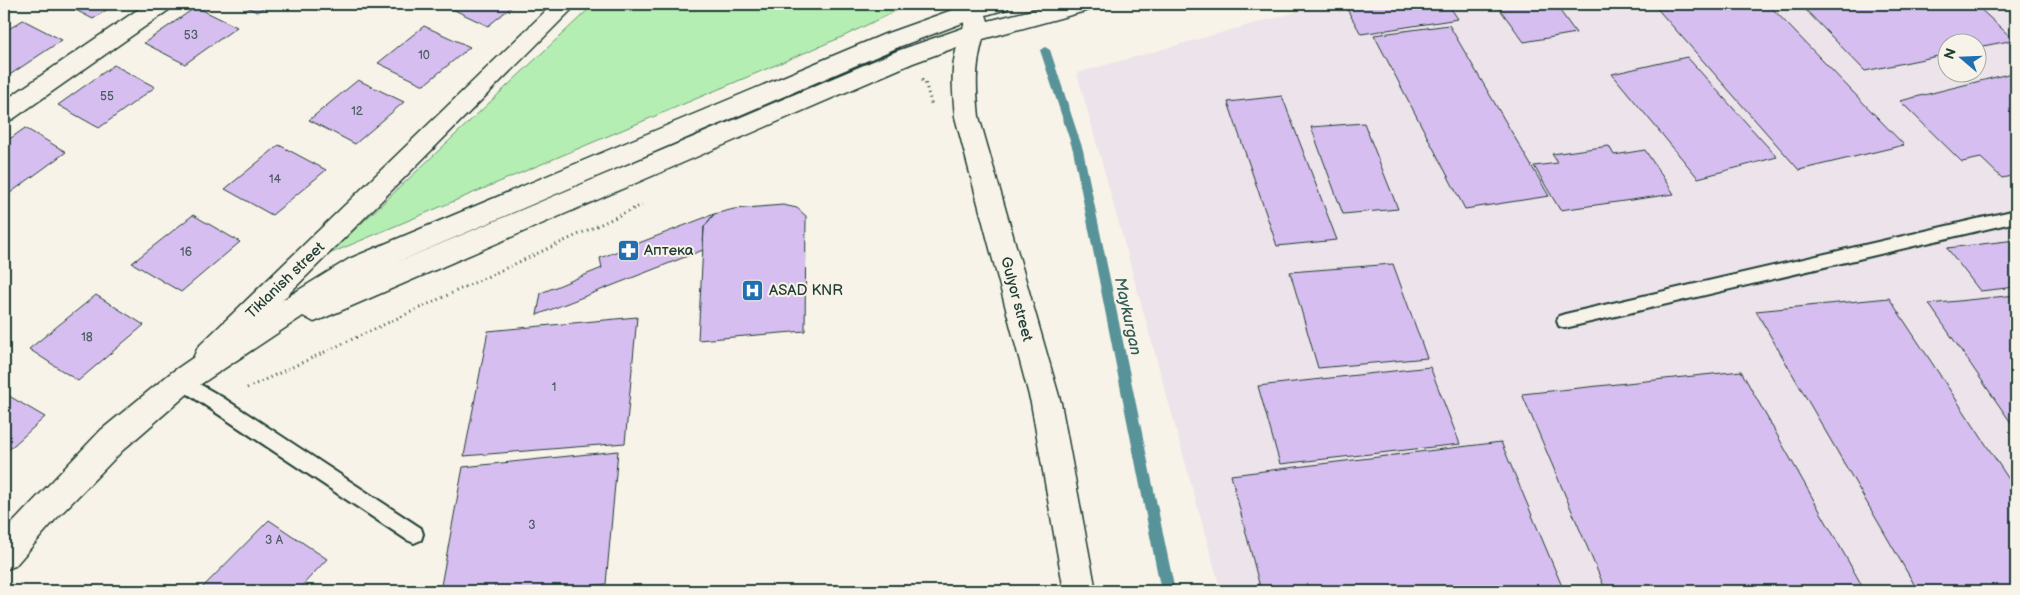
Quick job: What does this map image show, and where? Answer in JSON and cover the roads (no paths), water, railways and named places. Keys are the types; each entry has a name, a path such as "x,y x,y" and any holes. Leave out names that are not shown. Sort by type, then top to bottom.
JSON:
{"street":[{"path":"4,113 162,4"},
{"name":"Tiklanish street","path":"4,555 43,511 112,440 182,381 566,4"},
{"path":"182,381 239,342 905,57 984,12 1085,4"},
{"name":"Gulyor street","path":"984,12 965,61 964,84 967,116 1046,402 1080,591"}],"lane":[{"path":"1565,321 2016,216"},
{"path":"182,381 414,534"}],"waterway":[{"name":"Maykurgan","path":"1045,50 1078,150 1168,591"}],"place":[{"name":"Аптека","path":"628,250"},
{"name":"ASAD KNR","path":"753,290"}]}
